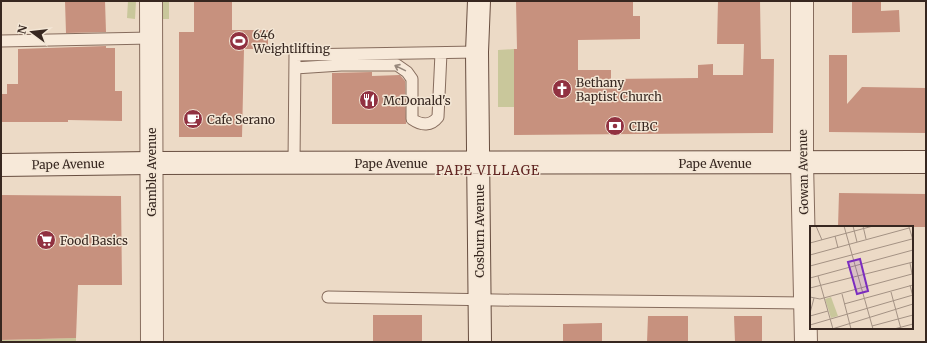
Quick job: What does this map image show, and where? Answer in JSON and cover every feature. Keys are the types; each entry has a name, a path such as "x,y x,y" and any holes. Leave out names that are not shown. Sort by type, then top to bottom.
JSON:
{"street":[{"name":"Gamble Avenue","path":"151,1 152,342"},
{"name":"Cosburn Avenue","path":"479,1 477,52 480,342"},
{"name":"Gowan Avenue","path":"802,1 802,162 806,342"},
{"name":"Pape Avenue","path":"1,165 151,163 926,162"}],"lane":[{"path":"1,40 151,38"},
{"path":"294,163 295,55 477,52"},
{"path":"295,68 341,65 397,65 407,72 412,79 412,119 419,124 426,125 433,123 438,117 441,53"},
{"path":"328,297 806,303"}],"shaded area":[{"path":"128,1 136,1 135,19 127,18"},
{"path":"161,1 169,1 169,19 162,19"},
{"path":"514,49 514,107 498,107 498,50"},
{"path":"76,338 76,342 1,342 1,340"}],"building":[{"path":"65,1 105,1 106,32 66,33"},
{"path":"194,1 232,1 232,30 268,30 268,49 244,49 242,137 179,137 179,32 194,32"},
{"path":"516,1 633,1 633,16 640,16 640,39 578,40 578,70 611,70 611,79 698,78 698,65 713,64 713,75 743,75 744,44 717,44 718,1 760,1 761,59 774,59 773,133 514,135 514,49 517,49"},
{"path":"852,1 881,1 881,11 899,10 900,32 852,33"},
{"path":"106,46 106,48 115,48 115,91 122,91 122,121 68,120 68,122 1,122 1,94 7,94 7,84 18,84 18,49"},
{"path":"829,55 847,55 847,104 862,87 926,88 926,133 829,132"},
{"name":"McDonald's","path":"372,72 372,76 400,75 405,81 406,124 332,124 332,73"},
{"path":"839,193 926,194 926,227 838,226"},
{"name":"Food Basics","path":"1,195 121,196 122,285 78,285 76,338 1,340"},
{"path":"373,315 422,315 422,342 373,342"},
{"path":"648,316 688,316 688,342 647,342"},
{"path":"734,316 762,316 762,342 735,342"},
{"path":"602,323 602,342 563,342 563,324"}],"place":[{"name":"646 Weightlifting","path":"239,41"},
{"name":"Bethany Baptist Church","path":"562,89"},
{"name":"McDonald's","path":"369,100"},
{"name":"Cafe Serano","path":"193,119"},
{"name":"CIBC","path":"615,126"},
{"name":"Food Basics","path":"46,240"}],"district":[{"name":"PAPE VILLAGE","path":"488,170"}]}
